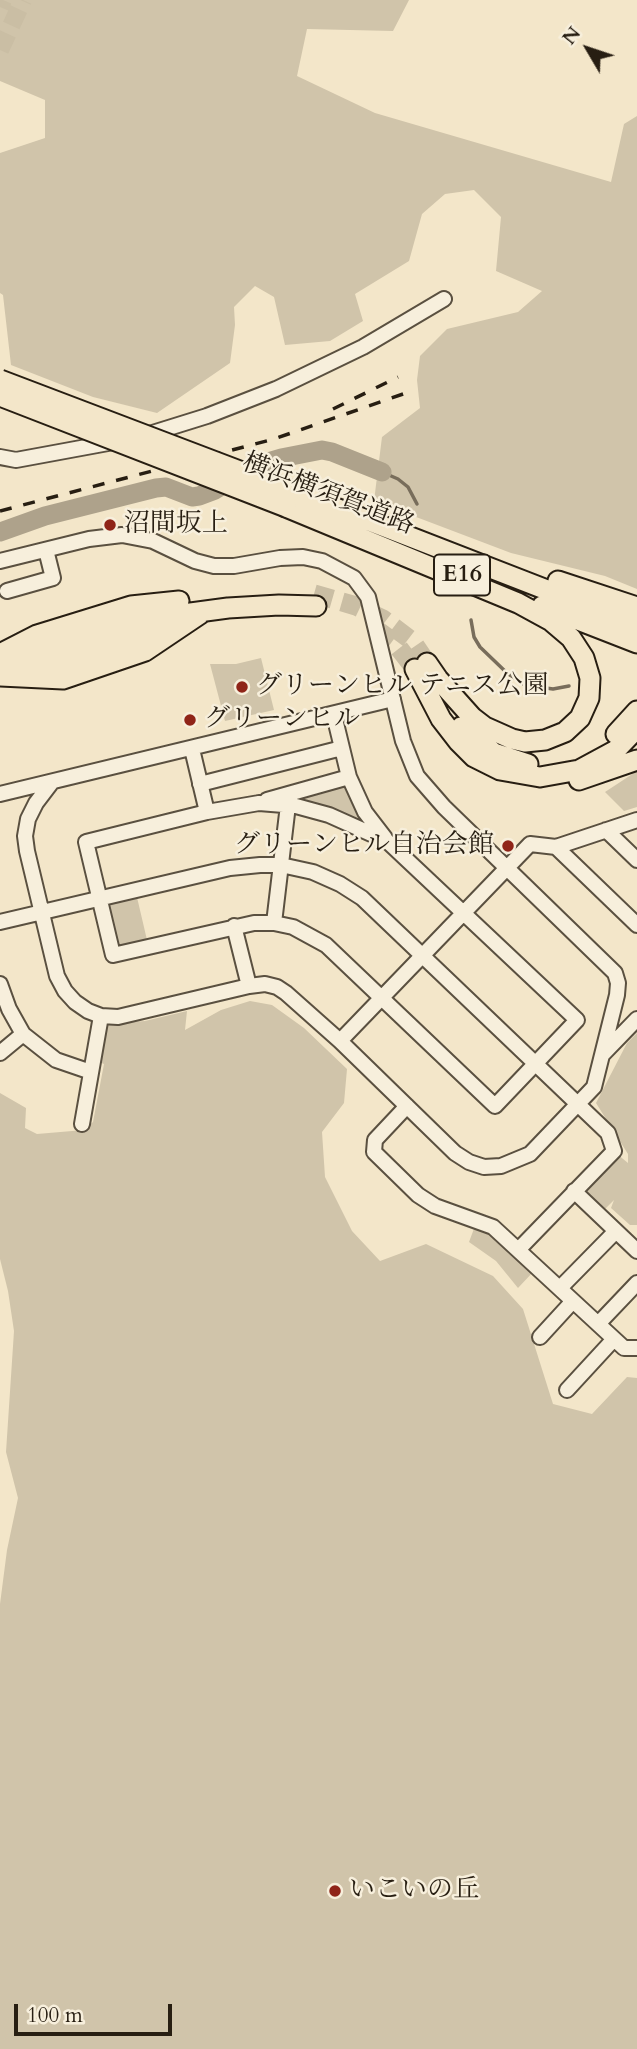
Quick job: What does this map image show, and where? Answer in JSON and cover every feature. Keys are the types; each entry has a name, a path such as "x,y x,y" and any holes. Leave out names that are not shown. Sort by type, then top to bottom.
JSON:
{"highway":[{"name":"横浜横須賀道路","path":"0,380 637,643"},
{"name":"横浜横須賀道路","path":"0,396 289,499 387,527 637,625"},
{"path":"289,499 551,621 571,638 584,658 590,678 589,698 580,718 565,732 545,740 525,742 500,735 485,727 426,670"},
{"path":"387,527 637,607"},
{"path":"9,663 63,680 145,651 167,636 185,612 247,595 315,600 185,612 146,619 9,663"},
{"path":"426,670 463,730 494,753 525,763 559,763 582,757 607,743 637,711"},
{"path":"426,670 449,731 466,750 510,780 528,785 548,786 592,777 637,760"},
{"path":"487,765 524,776 565,774 591,765 616,750 637,728"}],"street":[{"path":"0,457 16,460 78,450 161,432 207,416 363,347 444,299"},
{"path":"0,561 99,537 122,535 153,541 195,561 214,566 234,566 292,557 313,559 332,565 354,578 368,597 403,741 417,776 426,789 615,973 617,995 594,1087 530,1154 501,1166 484,1167 455,1153 340,1041 286,993 265,984 118,1017 101,1016 88,1011 65,991 57,976 25,836 36,803 52,782"},
{"path":"7,591 52,578 46,550"},
{"path":"0,794 393,699"},
{"path":"334,715 349,778 365,812 387,841 576,1020 495,1106 326,946 293,927 274,923 234,926 113,955 86,842 207,812 259,803 349,778"},
{"path":"200,784 342,748"},
{"path":"192,749 207,812"},
{"path":"259,803 288,805 329,815 387,841"},
{"path":"274,923 288,805"},
{"path":"340,1041 530,845 556,847 637,820"},
{"path":"606,830 637,860"},
{"path":"556,847 637,925"},
{"path":"0,922 230,868 281,865 313,872 340,884 362,898 608,1133 614,1151 519,1249"},
{"path":"234,926 249,986"},
{"path":"0,984 9,1009 23,1034 56,1060 91,1072"},
{"path":"82,1124 101,1016"},
{"path":"602,1055 637,1019"},
{"path":"0,1053 23,1034"},
{"path":"407,1106 375,1140 374,1152 427,1200 453,1213 494,1227 624,1348 637,1348"},
{"path":"574,1191 637,1251"},
{"path":"560,1288 616,1231"},
{"path":"598,1324 637,1283"},
{"path":"540,1337 573,1301"},
{"path":"567,1390 614,1339"}],"shaded area":[{"path":"0,0 409,0 393,31 307,29 297,76 375,113 611,182 624,124 637,116 637,589 605,576 511,553 374,501 382,437 420,408 417,380 420,356 447,329 518,312 542,291 496,271 501,217 474,190 445,194 422,214 409,261 355,294 363,321 330,341 285,345 274,297 255,286 234,307 235,325 230,363 157,413 93,397 11,365 3,295 0,293 0,153 45,138 45,100 0,81"},
{"name":"グリーンヒル テニス公園","path":"261,658 274,710 225,721 210,664 236,664"},
{"path":"637,771 637,807 624,811 605,792"},
{"path":"346,782 363,817 360,822 297,801 296,796"},
{"path":"136,893 147,940 116,947 105,900"},
{"path":"250,1001 272,1005 304,1028 347,1069 344,1103 322,1132 325,1177 352,1231 380,1261 426,1244 493,1276 523,1309 553,1404 592,1414 627,1377 637,1378 637,2049 0,2049 0,1604 7,1550 18,1498 6,1452 14,1331 0,1259 0,1093 26,1108 25,1128 37,1134 84,1130 93,1122 104,1064 99,1062 106,1024 145,1021 187,1011 185,1030 221,1010"},
{"path":"637,1033 637,1225 630,1225 611,1208 614,1200 603,1211 582,1192 617,1154 628,1163 628,1154 596,1103 627,1043"},
{"path":"475,1226 488,1231 534,1271 518,1288 496,1261 469,1242"}],"waterway":[{"path":"0,532 45,516 156,488 166,487 192,497 199,496 215,490 254,466 322,450 382,472"},
{"path":"382,472 408,487 417,504"},
{"path":"471,620 474,637 480,647 507,673 525,685 553,689 569,686"}],"tunnel":[{"path":"0,7 3,0"},
{"path":"0,50 23,0"},
{"path":"314,594 356,606 383,619 412,641 427,663"},
{"path":"377,630 395,643 415,669"}],"railway":[{"path":"333,409 398,377"},
{"path":"0,511 274,439 406,393"}],"place":[{"name":"沼間坂上","path":"110,525"},
{"name":"グリーンヒル テニス公園","path":"242,687"},
{"name":"グリーンヒル","path":"190,720"},
{"name":"グリーンヒル自治会館","path":"508,846"},
{"name":"いこいの丘","path":"335,1891"}]}
